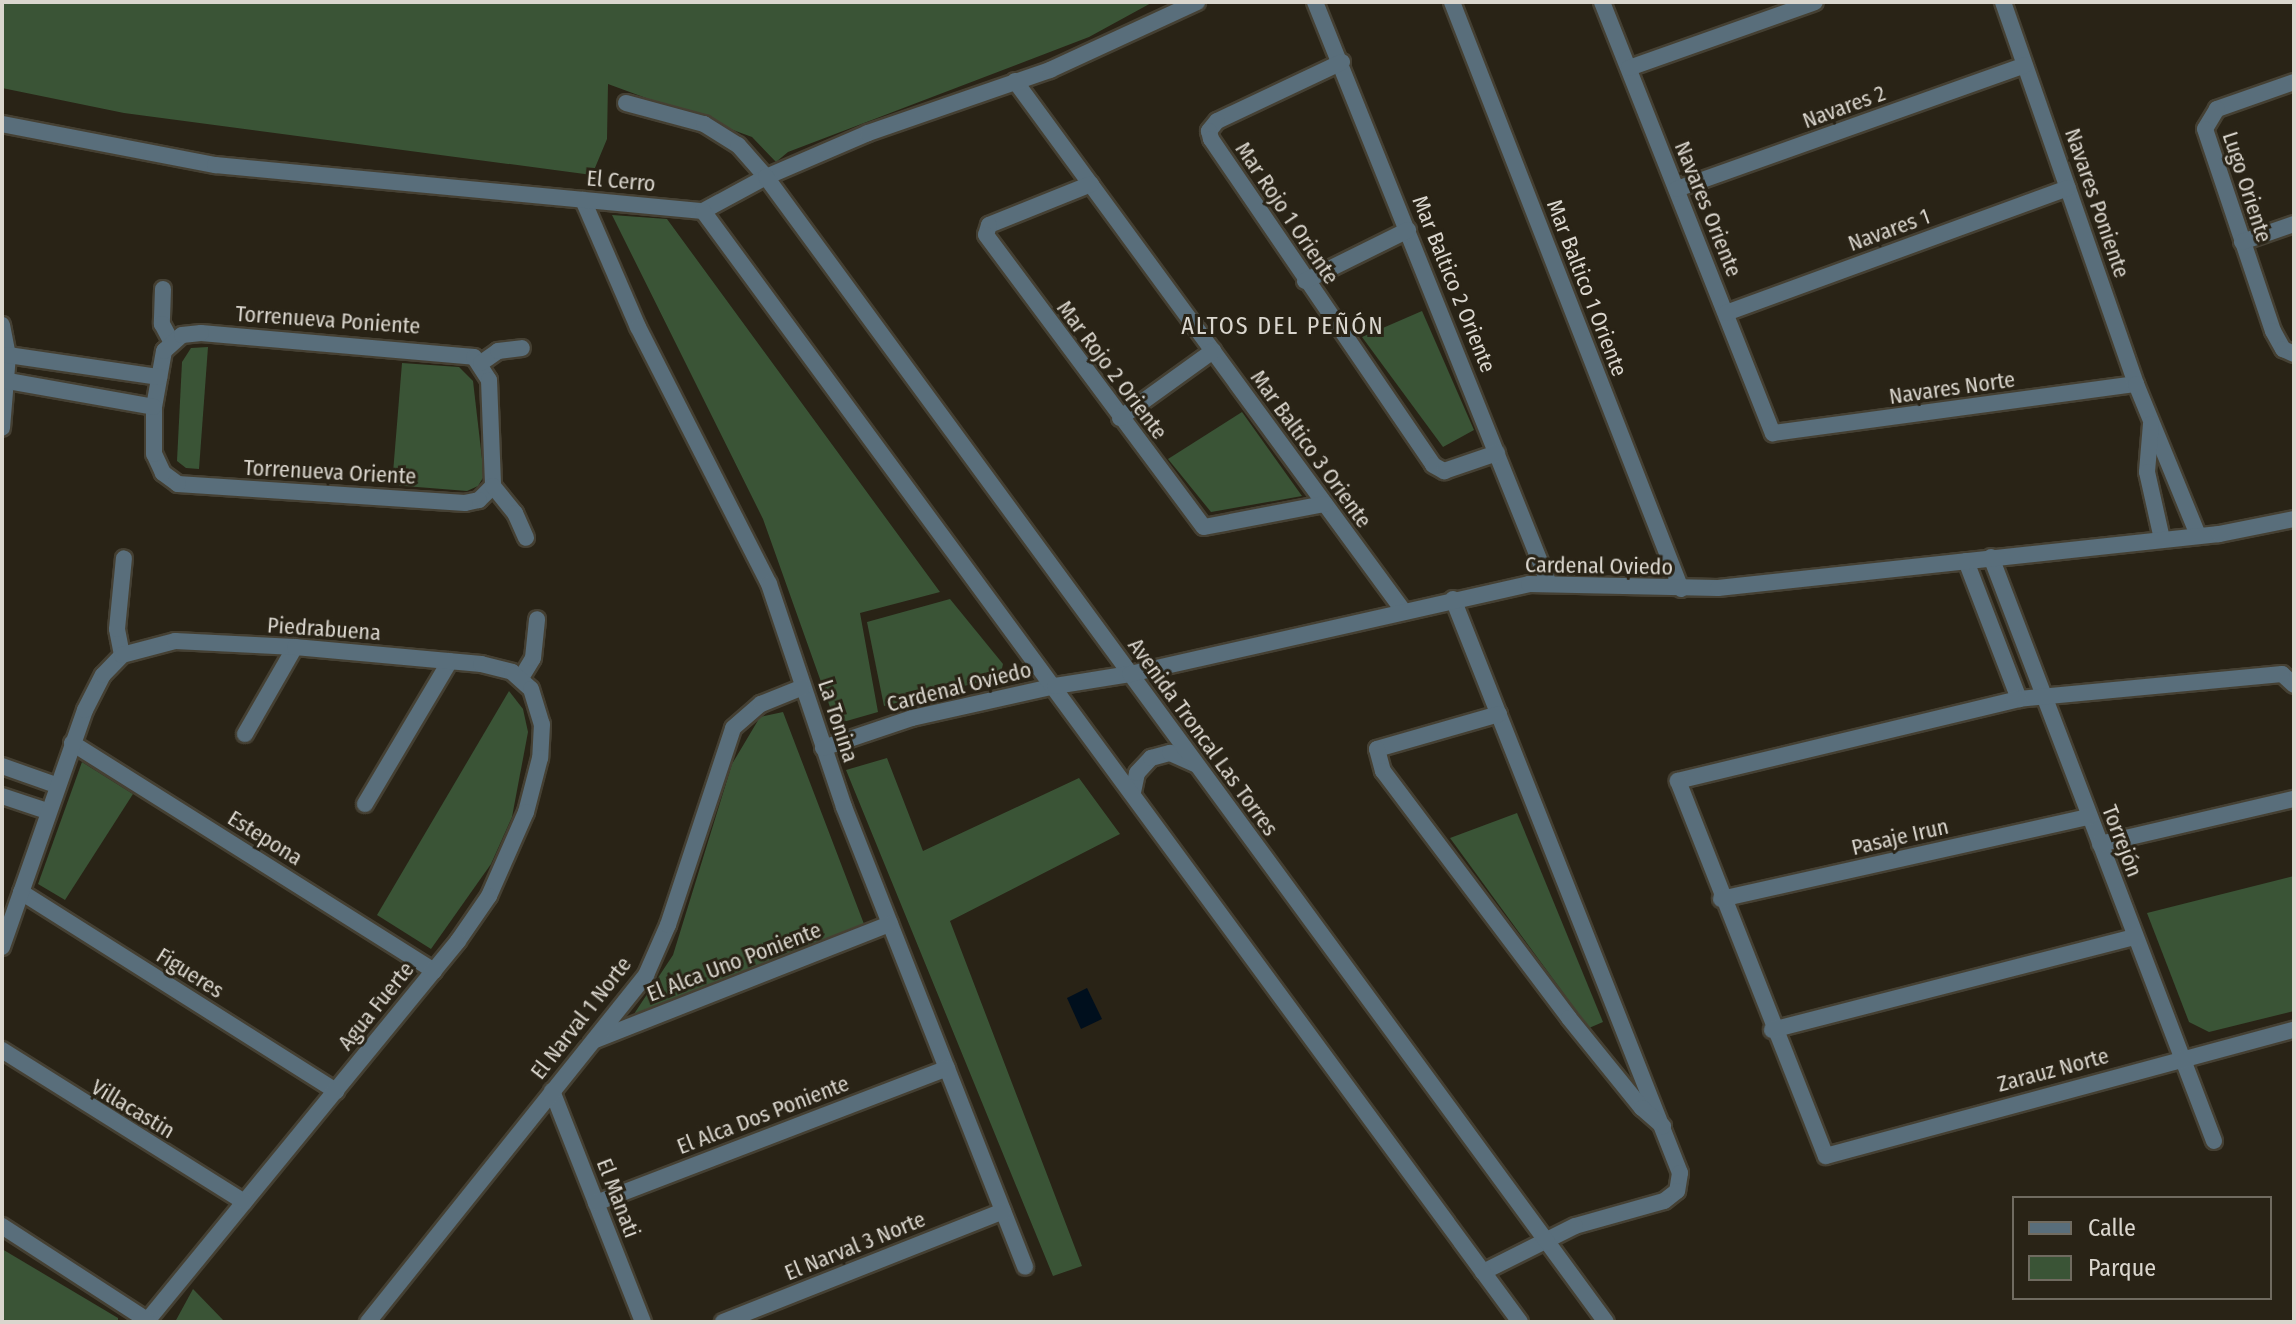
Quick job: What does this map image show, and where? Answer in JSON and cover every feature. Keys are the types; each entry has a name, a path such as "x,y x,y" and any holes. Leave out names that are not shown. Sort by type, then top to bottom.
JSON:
{"street":[{"path":"1197,2 1103,49 868,133 766,177 703,211 1520,1322"},
{"name":"Mar Baltico 2 Oriente","path":"1315,2 1342,62 1549,584"},
{"name":"Mar Baltico 1 Oriente","path":"1452,2 1681,589"},
{"name":"Navares Oriente","path":"1602,2 1773,433"},
{"path":"1629,68 1815,2"},
{"name":"Navares Poniente","path":"2003,2 2136,384 2198,535"},
{"name":"Mar Rojo 1 Oriente","path":"1342,62 1217,121 1209,131 1305,281 1438,470 1497,453"},
{"name":"Navares 2","path":"1677,189 2025,65"},
{"name":"Mar Baltico 3 Oriente","path":"1015,81 1402,609"},
{"name":"Lugo Oriente","path":"2292,353 2276,338 2207,143 2208,120 2223,106 2294,82"},
{"name":"Avenida Troncal Las Torres","path":"626,103 704,124 738,145 766,177 1606,1322"},
{"name":"El Cerro","path":"2,124 215,165 703,211"},
{"name":"Mar Rojo 2 Oriente","path":"1091,184 985,230 1120,418 1204,527 1325,504"},
{"name":"Navares 1","path":"1726,313 2068,188"},
{"name":"La Tonina","path":"583,200 638,327 757,557 823,748 1025,1267"},
{"path":"2242,242 2294,224"},
{"path":"1305,281 1408,230"},
{"path":"8,381 154,407 159,377 171,341 162,324 163,289"},
{"path":"2,325 8,355 2,428"},
{"name":"Torrenueva Poniente","path":"171,341 182,335 216,334 460,352 481,363"},
{"path":"522,348 498,351 481,363 489,380 493,486 515,513 526,538"},
{"path":"1120,418 1213,351"},
{"path":"8,355 159,377"},
{"name":"Navares Norte","path":"1773,433 2136,384"},
{"name":"Torrenueva Oriente","path":"154,407 154,454 163,473 191,486 465,503 479,500 493,486"},
{"name":"Navares Poniente","path":"2151,418 2147,472 2162,539"},
{"name":"Cardenal Oviedo","path":"823,748 912,718 1055,686 1130,674 1402,609 1549,584 1681,589 2198,535 2294,519"},
{"name":"Torrejón","path":"1991,557 2214,1141"},
{"path":"2,947 72,743 95,689 122,655 118,619 124,558"},
{"path":"1966,561 2019,699"},
{"path":"1453,599 1665,1127 1680,1173 1671,1197 1543,1239 1483,1272"},
{"path":"521,678 533,658 537,619"},
{"name":"Piedrabuena","path":"122,655 175,641 295,647 450,661 500,668 521,678"},
{"path":"245,734 295,647"},
{"path":"365,804 450,661"},
{"path":"2135,937 1772,1030 1678,781 2019,699 2045,699 2282,674 2294,685"},
{"name":"Agua Fuerte","path":"146,1321 434,971 489,896 526,812 542,724 536,699 521,678"},
{"name":"El Narval 1 Norte","path":"368,1322 655,959 733,728 761,704 803,687"},
{"path":"1499,714 1377,749 1383,771 1569,1018 1642,1108 1665,1127"},
{"name":"Estepona","path":"72,743 434,971"},
{"path":"1133,792 1137,773 1151,758 1170,753 1195,764"},
{"path":"2,766 56,785"},
{"path":"2,796 47,811"},
{"path":"2100,844 2294,799"},
{"name":"Pasaje Irun","path":"1721,899 2089,817"},
{"name":"Figueres","path":"21,892 336,1091"},
{"name":"El Alca Uno Poniente","path":"593,1041 890,924"},
{"name":"Zarauz Norte","path":"1772,1030 1826,1156 2181,1057 2294,1030"},
{"name":"Villacastin","path":"2,1050 244,1202"},
{"name":"El Alca Dos Poniente","path":"596,1203 947,1068"},
{"name":"El Manati","path":"552,1091 643,1322"},
{"name":"El Narval 3 Norte","path":"723,1322 1003,1211"},
{"path":"2,1226 146,1321"}],"green space":[{"path":"2,2 1153,2 1089,37 788,152 776,162 752,137 608,84 607,139 592,175 124,113 2,88"},
{"path":"612,215 667,219 940,592 860,613 878,712 836,724 763,519"},
{"path":"1422,311 1474,430 1443,447 1362,337"},
{"path":"208,347 199,469 186,468 177,461 182,362 191,348"},
{"path":"402,363 459,367 473,381 484,476 478,486 467,491 392,485"},
{"path":"1242,412 1302,496 1211,512 1168,459"},
{"path":"950,599 1003,664 1000,677 884,706 867,622"},
{"path":"509,691 523,709 528,732 512,817 491,864 431,949 377,915"},
{"path":"783,712 864,924 632,1017 673,955 732,764 760,717"},
{"path":"887,758 923,851 1079,778 1120,834 950,921 1082,1266 1053,1276 846,770"},
{"path":"82,762 133,794 65,900 38,884"},
{"path":"1517,813 1603,1022 1589,1028 1450,838"},
{"path":"2294,876 2294,1011 2209,1032 2189,1022 2147,913"},
{"path":"2,1249 118,1318 118,1322 7,1322 2,1318"},
{"path":"193,1289 225,1322 175,1322"}],"water":[{"path":"1087,988 1102,1019 1081,1029 1067,998"}],"district":[{"name":"ALTOS DEL PEÑÓN","path":"1283,327"}]}
